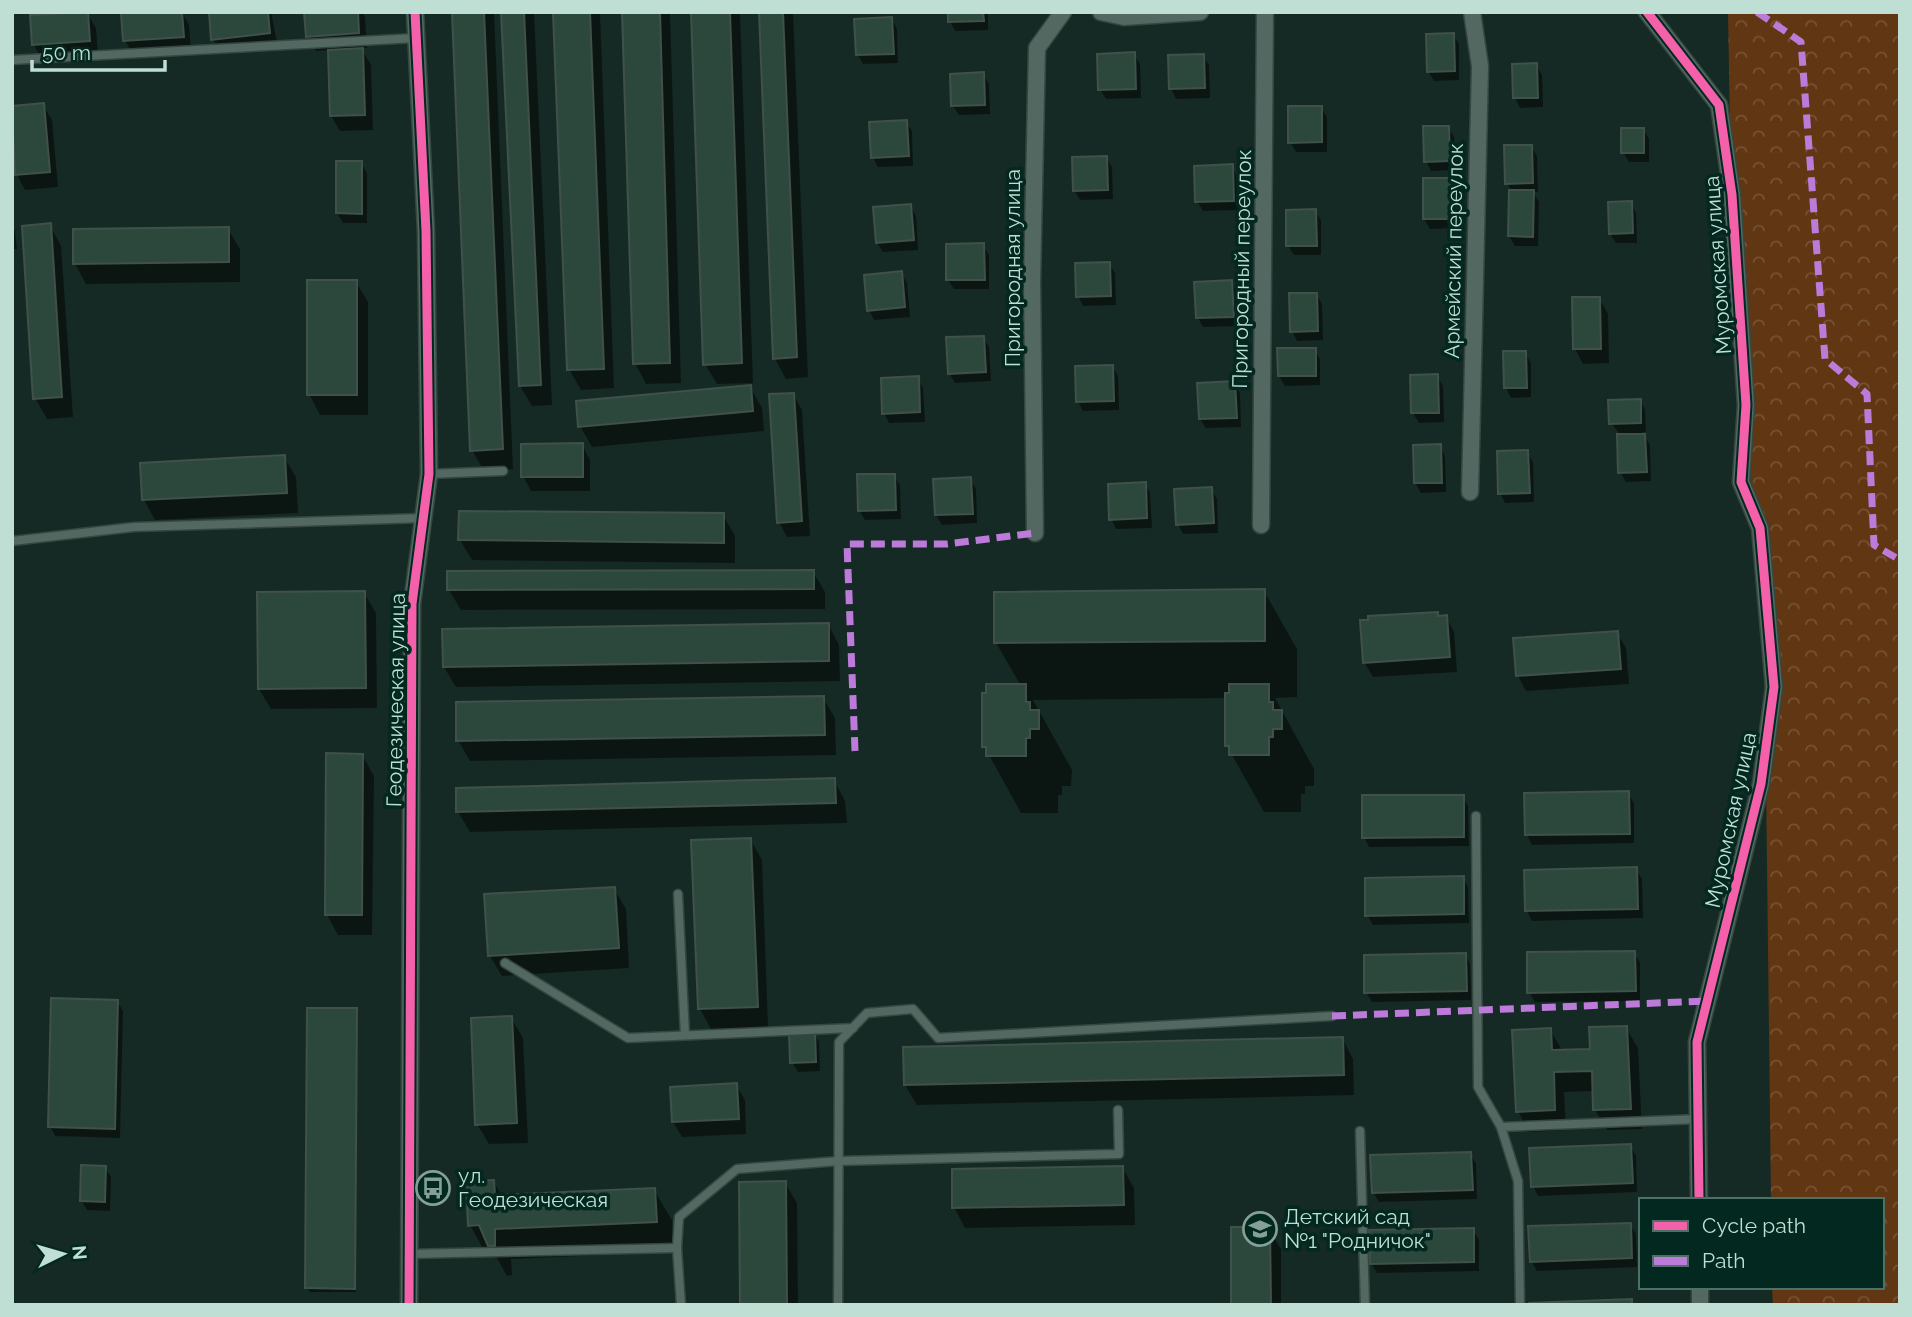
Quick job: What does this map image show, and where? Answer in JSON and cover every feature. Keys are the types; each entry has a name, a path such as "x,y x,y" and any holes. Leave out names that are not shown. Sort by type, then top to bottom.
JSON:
{"street":[{"name":"Геодезическая улица","path":"409,1305 412,604 429,474 426,231 415,12"},
{"name":"Пригородная улица","path":"1035,533 1032,282 1037,48 1063,12"},
{"path":"1101,12 1124,17 1200,12"},
{"name":"Пригородный переулок","path":"1261,525 1265,12"},
{"name":"Армейский переулок","path":"1470,492 1480,66 1472,12"},
{"name":"Муромская улица","path":"1647,12 1720,104 1732,195 1746,405 1741,482 1760,528 1774,687 1761,784 1697,1042 1699,1198"}],"lane":[{"path":"12,60 416,38"},
{"path":"429,474 503,471"},
{"path":"12,541 134,527 424,518"},
{"path":"1476,816 1478,1087 1501,1127 1518,1181 1520,1305"},
{"path":"678,894 685,1035"},
{"path":"505,963 628,1038 853,1028"},
{"path":"838,1305 839,1042 867,1013 913,1009 938,1038 1332,1016"},
{"path":"681,1305 677,1248 680,1217 737,1168 839,1161 1119,1154 1118,1110"},
{"path":"1501,1127 1699,1119"},
{"path":"1360,1131 1366,1305"},
{"path":"409,1254 677,1248"}],"green space":[{"path":"1728,12 1900,12 1900,1305 1773,1305 1772,1289 1884,1289 1884,1198 1771,1198 1765,693 1731,183"}],"building":[{"path":"88,12 90,41 32,45 30,15"},
{"path":"182,12 184,37 123,41 121,13"},
{"path":"209,12 268,12 270,33 211,40"},
{"path":"304,12 358,12 359,33 306,37"},
{"path":"452,12 484,12 503,449 470,451"},
{"path":"501,12 524,12 541,385 519,386"},
{"path":"553,12 590,12 604,369 567,370"},
{"path":"622,12 660,12 670,363 633,364"},
{"path":"691,12 730,12 742,363 703,365"},
{"path":"759,12 783,12 797,357 773,359"},
{"path":"948,12 983,12 984,21 948,22"},
{"path":"892,17 894,54 856,55 854,19"},
{"path":"1454,33 1455,71 1427,72 1426,34"},
{"path":"363,48 365,115 330,116 328,50"},
{"path":"1135,52 1136,89 1098,90 1097,54"},
{"path":"1204,54 1205,88 1169,89 1168,55"},
{"path":"1537,63 1538,98 1513,98 1512,64"},
{"path":"984,72 985,105 951,106 950,74"},
{"path":"44,103 50,172 15,175 12,106"},
{"path":"1288,106 1322,106 1322,142 1288,143"},
{"path":"907,120 909,156 871,158 869,122"},
{"path":"1423,126 1449,126 1450,161 1424,162"},
{"path":"1621,128 1644,128 1644,153 1621,153"},
{"path":"1504,145 1532,145 1533,183 1505,184"},
{"path":"1107,156 1108,190 1073,191 1072,157"},
{"path":"336,161 362,161 362,214 336,213"},
{"path":"1233,164 1234,201 1195,202 1194,166"},
{"path":"1423,178 1451,178 1451,219 1423,219"},
{"path":"1509,190 1534,190 1533,237 1508,236"},
{"path":"1632,201 1633,233 1609,234 1608,202"},
{"path":"911,204 914,240 876,243 873,207"},
{"path":"1316,209 1317,246 1286,246 1286,210"},
{"path":"51,223 62,397 33,399 22,226"},
{"path":"229,227 229,262 73,264 73,229"},
{"path":"984,243 985,280 946,280 946,244"},
{"path":"1110,262 1111,296 1076,297 1075,263"},
{"path":"902,271 905,307 867,311 864,275"},
{"path":"307,280 357,280 357,395 307,395"},
{"path":"1232,280 1234,317 1196,318 1194,282"},
{"path":"1289,293 1317,293 1318,331 1290,332"},
{"path":"1572,297 1600,297 1601,349 1573,349"},
{"path":"984,336 986,372 948,374 946,337"},
{"path":"1277,348 1316,348 1316,376 1278,376"},
{"path":"1503,351 1526,351 1527,388 1504,388"},
{"path":"1113,365 1114,401 1076,402 1075,366"},
{"path":"1438,374 1439,413 1411,413 1410,375"},
{"path":"919,376 920,412 882,414 881,378"},
{"path":"1235,381 1237,418 1199,419 1197,383"},
{"path":"751,385 753,411 578,427 576,401"},
{"path":"794,393 802,521 777,523 769,394"},
{"path":"1641,399 1641,423 1609,424 1608,400"},
{"path":"1617,434 1645,434 1647,472 1618,473"},
{"path":"583,443 583,477 521,477 521,444"},
{"path":"1441,444 1442,483 1414,483 1413,445"},
{"path":"1528,450 1530,493 1498,494 1497,451"},
{"path":"285,455 287,493 142,500 140,463"},
{"path":"857,474 895,474 896,510 858,511"},
{"path":"971,477 973,514 935,515 933,479"},
{"path":"1146,482 1147,518 1109,520 1108,484"},
{"path":"1212,487 1214,523 1176,525 1174,489"},
{"path":"459,511 724,513 724,543 458,540"},
{"path":"814,570 814,589 447,590 447,571"},
{"path":"1265,589 1265,641 994,643 994,592"},
{"path":"365,591 366,688 258,689 257,592"},
{"path":"1438,612 1438,616 1447,615 1450,657 1363,663 1360,620 1368,620 1368,616"},
{"path":"829,623 829,661 443,667 442,629"},
{"path":"1618,631 1621,669 1516,676 1513,638"},
{"path":"986,684 1026,684 1026,702 1030,702 1030,710 1039,710 1039,729 1030,729 1030,738 1026,738 1026,756 986,756 986,747 982,747 982,693 986,693"},
{"path":"1229,684 1269,684 1269,702 1273,702 1273,710 1282,710 1282,729 1273,729 1273,737 1269,737 1269,755 1229,755 1229,746 1225,746 1225,693 1229,693"},
{"path":"824,696 825,735 456,741 456,702"},
{"path":"326,753 363,754 362,915 325,915"},
{"path":"835,778 836,803 456,812 456,788"},
{"path":"1629,791 1630,834 1525,835 1524,793"},
{"path":"1362,795 1464,795 1464,837 1362,838"},
{"path":"751,838 758,1007 698,1009 691,840"},
{"path":"1637,867 1638,909 1525,911 1524,870"},
{"path":"1464,876 1464,914 1365,916 1365,878"},
{"path":"615,887 619,948 488,956 484,894"},
{"path":"1635,951 1636,991 1527,993 1527,952"},
{"path":"1466,953 1467,991 1364,993 1364,955"},
{"path":"51,998 118,1000 115,1129 48,1127"},
{"path":"307,1008 357,1008 355,1289 305,1288"},
{"path":"512,1016 517,1123 475,1125 471,1018"},
{"path":"1627,1026 1631,1109 1593,1110 1592,1071 1554,1072 1555,1110 1516,1112 1512,1030 1551,1028 1552,1050 1590,1049 1589,1027"},
{"path":"815,1031 816,1062 790,1063 789,1032"},
{"path":"1343,1037 1344,1075 904,1085 903,1047"},
{"path":"737,1083 739,1119 672,1122 670,1087"},
{"path":"1631,1144 1633,1183 1531,1187 1529,1148"},
{"path":"1471,1152 1473,1190 1372,1193 1370,1155"},
{"path":"81,1165 106,1166 105,1202 80,1201"},
{"path":"1123,1166 1124,1205 952,1208 952,1169"},
{"path":"494,1180 495,1195 655,1188 657,1222 495,1229 495,1246 488,1246 479,1225 468,1226 466,1181"},
{"path":"786,1181 787,1305 740,1305 739,1182"},
{"path":"1631,1223 1632,1258 1530,1262 1528,1226"},
{"path":"1231,1227 1270,1227 1271,1305 1231,1305"},
{"path":"1474,1228 1474,1262 1370,1264 1369,1230"},
{"path":"1632,1299 1632,1305 1529,1305 1529,1303"}],"marked path":[{"path":"1757,12 1801,42 1825,359 1867,394 1874,545 1900,560"},
{"path":"855,751 847,544 947,544 1035,533"},
{"path":"1332,1016 1707,1001"}],"cycle path":[{"path":"409,1305 412,604 429,474 426,231 415,12"},
{"path":"1647,12 1719,105 1732,195 1746,405 1741,482 1760,528 1774,687 1761,784 1697,1042 1699,1198"}],"place":[{"name":"ул. Геодезическая","path":"433,1188"},
{"name":"Детский сад №1 \"Родничок\"","path":"1260,1229"}]}
